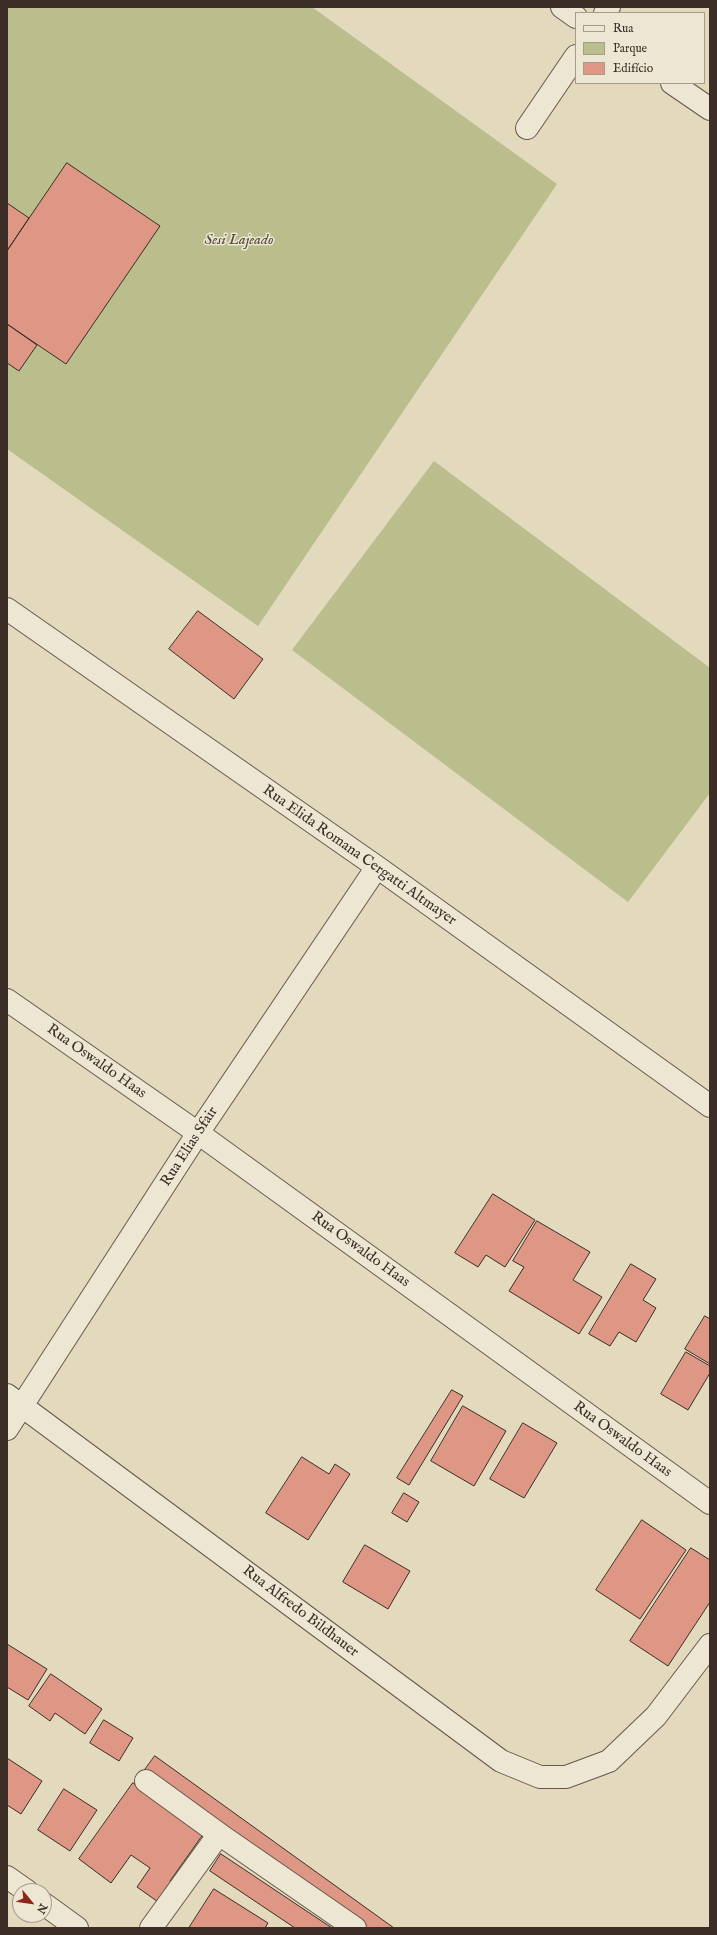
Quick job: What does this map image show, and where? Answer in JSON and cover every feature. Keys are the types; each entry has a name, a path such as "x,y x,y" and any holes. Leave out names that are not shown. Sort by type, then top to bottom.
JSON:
{"street":[{"path":"562,7 575,16"},
{"path":"527,128 575,57"},
{"path":"673,84 710,109"},
{"name":"Rua Elida Romana Cergatti Altmayer","path":"7,609 377,867 710,1106"},
{"name":"Rua Elias Sfair","path":"7,1429 15,1400 198,1133 377,867"},
{"name":"Rua Oswaldo Haas","path":"7,1000 198,1133 710,1503"},
{"name":"Rua Alfredo Bildhauer","path":"15,1400 501,1761 540,1777 566,1777 610,1761 656,1716 710,1645"},
{"path":"146,1781 354,1928"},
{"path":"151,1928 219,1834"},
{"path":"7,1877 16,1883"},
{"path":"52,1910 77,1928"}],"green space":[{"name":"Sesi Lajeado","path":"7,7 312,7 557,184 258,626 7,449"},
{"path":"434,461 710,668 710,793 628,902 292,650"}],"building":[{"path":"67,163 160,226 66,364 7,324 7,251"},
{"path":"7,203 29,218 7,251"},
{"path":"7,324 37,345 19,371 7,363"},
{"path":"198,611 263,659 234,699 169,649"},
{"path":"493,1194 535,1220 505,1267 486,1255 478,1267 455,1253"},
{"path":"537,1221 590,1252 573,1280 602,1297 579,1334 509,1291 524,1267 513,1261"},
{"path":"631,1264 656,1279 643,1300 656,1308 636,1342 619,1332 610,1346 589,1334"},
{"path":"705,1316 710,1319 710,1364 685,1349"},
{"path":"686,1352 710,1366 710,1373 688,1410 661,1394"},
{"path":"452,1390 463,1396 409,1485 397,1478"},
{"path":"463,1406 506,1431 474,1486 431,1461"},
{"path":"523,1423 557,1443 524,1498 490,1479"},
{"path":"302,1457 329,1474 335,1464 350,1474 308,1540 266,1513"},
{"path":"404,1493 419,1502 407,1522 392,1513"},
{"path":"642,1520 686,1550 640,1619 596,1590"},
{"path":"365,1545 410,1571 388,1609 343,1582"},
{"path":"691,1548 710,1560 710,1602 668,1666 630,1641"},
{"path":"7,1644 47,1669 28,1700 7,1687"},
{"path":"51,1674 102,1709 85,1734 55,1713 50,1721 29,1706"},
{"path":"104,1720 133,1738 119,1761 90,1743"},
{"path":"155,1756 394,1928 361,1928 144,1771"},
{"path":"7,1758 42,1781 21,1814 7,1805"},
{"path":"133,1783 204,1833 170,1881 175,1885 161,1904 137,1887 150,1868 131,1855 111,1883 79,1859"},
{"path":"64,1789 97,1810 70,1851 38,1830"},
{"path":"221,1854 332,1928 295,1928 210,1871"},
{"path":"214,1889 268,1923 265,1928 189,1928"}]}
